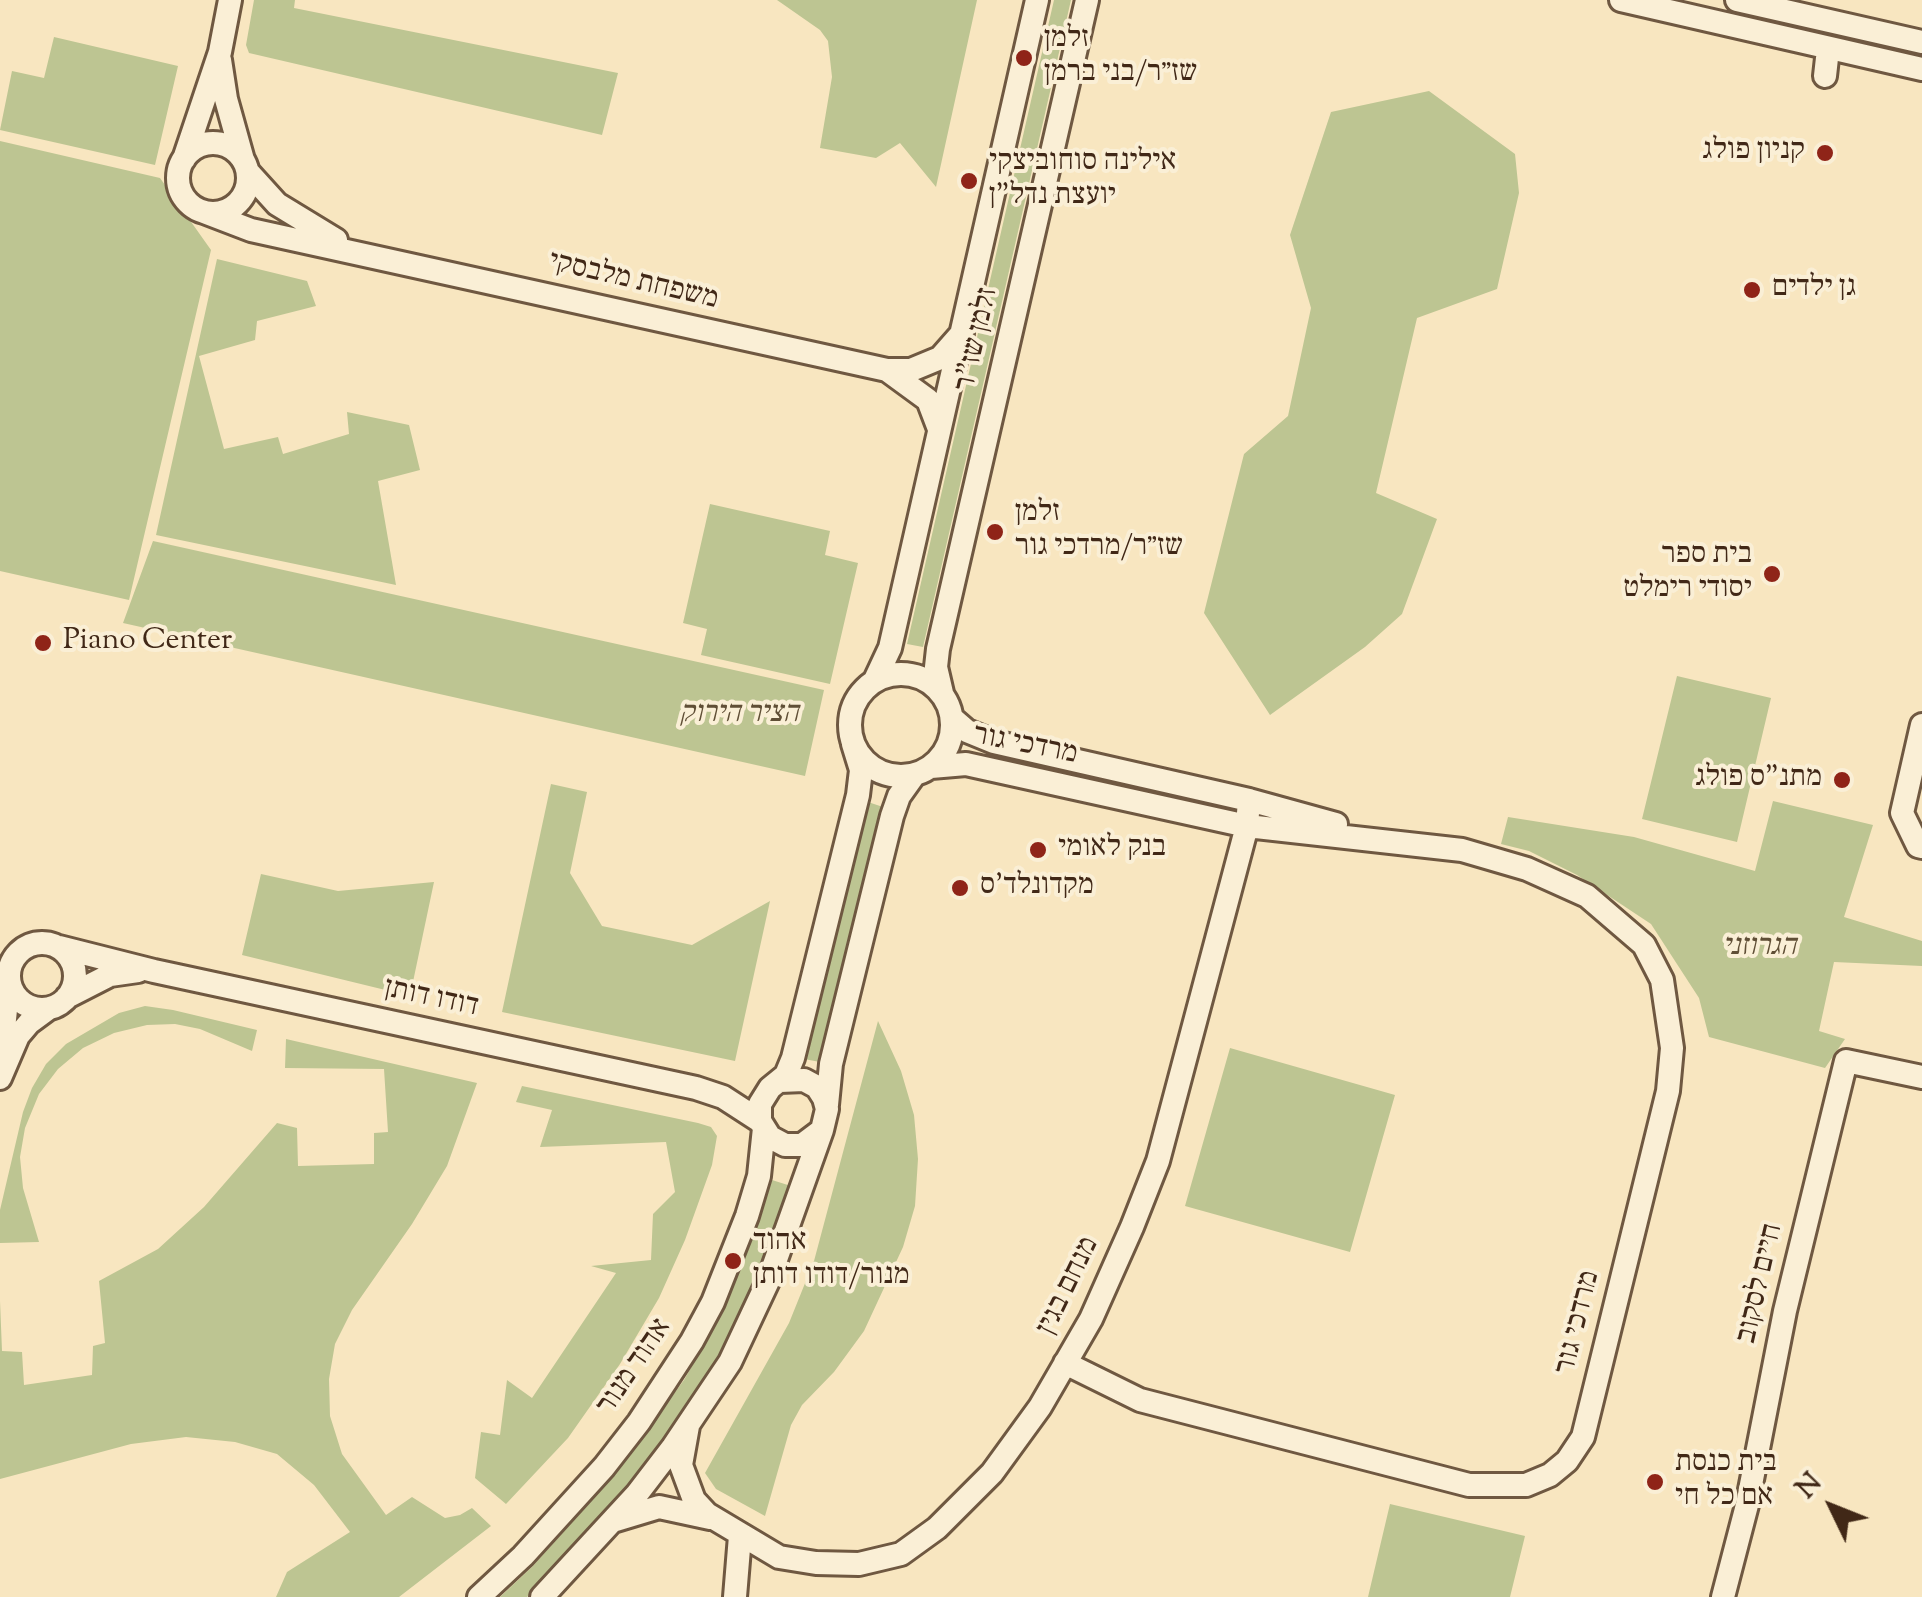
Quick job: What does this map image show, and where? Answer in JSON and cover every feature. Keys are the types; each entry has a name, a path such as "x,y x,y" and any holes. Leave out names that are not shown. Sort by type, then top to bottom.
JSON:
{"street":[{"path":"220,52 226,99 245,166 246,190 231,209 216,214 204,212 184,198 178,182 220,52 230,0"},
{"name":"זלמן שז\"ר","path":"875,680 890,648 1038,0"},
{"name":"זלמן שז\"ר","path":"942,693 936,668 938,650 1087,0"},
{"path":"1621,0 1922,69"},
{"path":"1737,0 1922,42"},
{"path":"1825,76 1828,49"},
{"path":"184,159 193,150 225,145 245,166"},
{"name":"משפחת מלבסקי","path":"245,166 278,204 299,220 366,254"},
{"name":"משפחת מלבסקי","path":"204,212 250,230 887,370 911,370 931,363 950,350 962,334"},
{"name":"משפחת מלבסקי","path":"887,370 928,400 939,430"},
{"path":"542,1597 613,1521 688,1426 752,1320 824,1120 831,1064 892,816 899,796 950,744 952,718 942,693 927,680 910,674 892,674 875,680 852,709 850,727 862,770 858,795 794,1058 774,1084 760,1104 762,1124 777,1142 792,1146 812,1140 824,1120 822,1094 804,1080 774,1084"},
{"name":"מרדכי גור","path":"952,718 979,738 1249,800 1402,842"},
{"path":"1922,725 1902,813 1918,846 1922,846"},
{"path":"853,744 863,760 876,770 896,776 923,771"},
{"name":"מרדכי גור","path":"923,771 966,764 1247,826 1462,850 1527,869 1587,896 1644,945 1662,980 1672,1048 1668,1091 1583,1437 1567,1461 1550,1475 1526,1485 1469,1485 1140,1400 1065,1363"},
{"name":"מנחם בגין","path":"613,1521 659,1507 694,1512 779,1557 859,1564 901,1554 937,1528 992,1473 1040,1407 1097,1305 1158,1161 1247,826 1249,800"},
{"path":"0,1066 9,981 13,958 37,943 59,947 74,965 75,979 58,1003 25,1005 12,992 9,981"},
{"name":"דודו דותן","path":"59,947 696,1088 724,1097 762,1124"},
{"name":"דודו דותן","path":"0,1078 28,1022 110,975 154,971"},
{"name":"חיים לסקוב","path":"1723,1597 1846,1061 1922,1077"},
{"name":"דודו דותן","path":"696,1088 737,1091 774,1084"},
{"name":"אהוד מנור","path":"479,1597 523,1556 604,1467 682,1357 713,1302 760,1176 762,1124"},
{"name":"מנחם בגין","path":"688,1426 682,1466 686,1483 694,1500 714,1520"},
{"path":"735,1597 740,1536"}],"green space":[{"path":"254,0 295,0 294,8 618,73 602,135 249,53 246,45"},
{"path":"777,0 977,0 936,187 900,143 876,158 820,148 832,77 828,41 820,30"},
{"path":"1054,0 1071,0 923,647 907,644"},
{"path":"54,37 178,66 155,165 0,130 12,71 44,78"},
{"path":"1429,91 1515,154 1519,193 1497,289 1417,318 1376,493 1437,519 1402,614 1365,647 1270,715 1204,613 1244,454 1288,416 1311,308 1290,235 1331,112"},
{"path":"0,141 160,178 211,250 129,600 0,571"},
{"path":"217,259 307,281 316,306 257,321 255,340 199,356 224,449 278,437 283,454 349,434 347,412 409,425 420,470 378,481 396,585 156,535"},
{"path":"710,504 830,531 825,555 858,563 830,684 701,655 707,629 683,623"},
{"name":"הציר הירוק","path":"153,541 824,690 805,776 123,623"},
{"path":"1677,676 1771,698 1737,842 1642,819"},
{"path":"551,784 587,792 570,873 602,926 692,945 770,901 735,1061 502,1012"},
{"name":"הגרוזני","path":"1773,801 1873,825 1844,917 1922,941 1922,966 1834,962 1819,1031 1845,1039 1825,1068 1709,1037 1699,998 1651,924 1577,875 1529,851 1501,844 1508,817 1634,837 1755,871"},
{"path":"868,802 883,807 820,1062 804,1059"},
{"path":"261,874 338,891 434,882 410,996 242,955"},
{"path":"145,1006 257,1030 252,1051 200,1029 175,1024 147,1025 114,1033 83,1048 58,1069 39,1094 25,1128 20,1157 23,1188 39,1242 0,1243 0,1210 23,1112 46,1064 66,1044 119,1013"},
{"path":"878,1021 901,1071 914,1115 918,1159 915,1206 903,1247 864,1331 834,1372 802,1405 791,1425 765,1516 716,1489 705,1473 789,1323 814,1261"},
{"path":"286,1039 477,1083 447,1166 352,1310 335,1344 329,1379 330,1416 342,1454 386,1515 412,1497 445,1518 472,1508 491,1526 399,1597 276,1597 287,1572 350,1532 314,1485 277,1454 235,1442 186,1437 131,1444 0,1479 0,1301 2,1351 22,1352 24,1385 92,1375 93,1346 105,1343 99,1281 158,1249 204,1207 277,1123 297,1128 298,1166 374,1164 374,1133 388,1132 384,1069 285,1068"},
{"path":"1230,1048 1395,1095 1350,1252 1185,1206"},
{"path":"522,1086 698,1123 711,1127 717,1136 712,1165 659,1298 620,1364 568,1438 506,1504 475,1478 481,1432 500,1435 507,1380 532,1398 616,1273 591,1266 651,1260 653,1214 675,1192 666,1142 540,1147 552,1110 516,1102"},
{"path":"772,1180 791,1186 760,1275 721,1357 629,1488 546,1579 527,1597 500,1597 614,1475 684,1380 725,1308"},
{"path":"1390,1504 1525,1536 1510,1597 1368,1597"}],"place":[{"name":"זלמן שז״ר/בני ברמן","path":"1024,58"},
{"name":"קניון פולג","path":"1825,153"},
{"name":"אילינה סוחוביצקי יועצת נדל\"ן","path":"969,181"},
{"name":"גן ילדים","path":"1752,290"},
{"name":"זלמן שז״ר/מרדכי גור","path":"995,532"},
{"name":"בית ספר יסודי רימלט","path":"1772,574"},
{"name":"Piano Center","path":"43,643"},
{"name":"מתנ\"ס פולג","path":"1842,780"},
{"name":"בנק לאומי","path":"1038,850"},
{"name":"מקדונלד'ס","path":"960,888"},
{"name":"אהוד מנור/דודו דותן","path":"733,1261"},
{"name":"בית כנסת אם כל חי","path":"1655,1482"}]}
